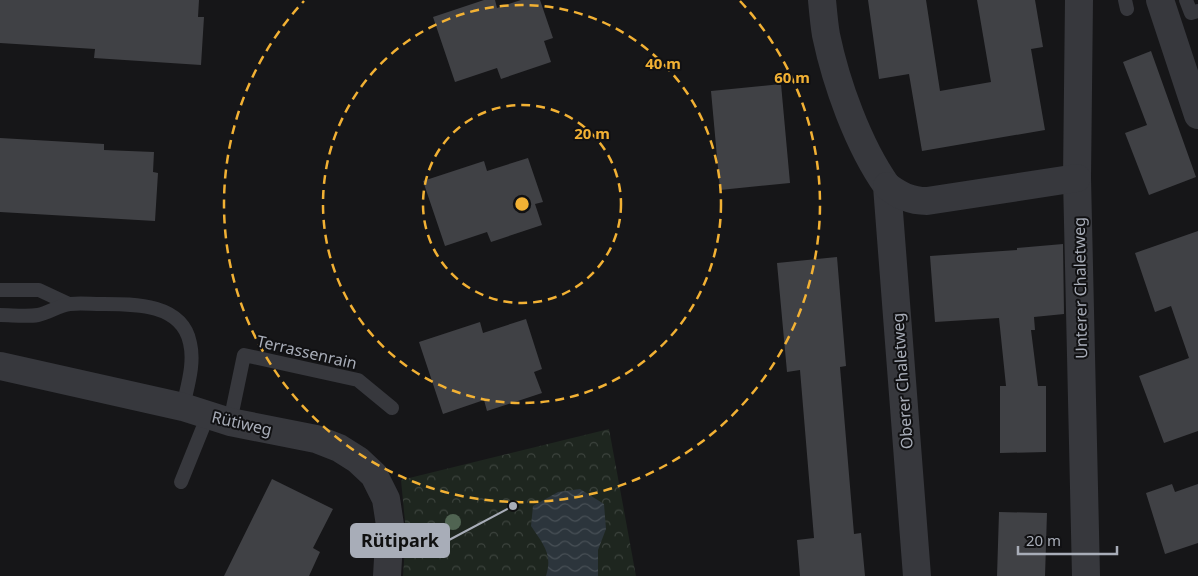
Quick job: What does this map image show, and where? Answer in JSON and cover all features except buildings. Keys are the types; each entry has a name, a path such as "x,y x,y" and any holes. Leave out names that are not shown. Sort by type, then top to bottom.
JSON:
{"street":[{"name":"Oberer Chaletweg","path":"822,0 826,35 843,94 857,130 879,175 887,186 905,197 916,201 927,201 1077,178"},
{"name":"Unterer Chaletweg","path":"1079,0 1077,178 1086,576"},
{"path":"1160,0 1198,115"},
{"name":"Oberer Chaletweg","path":"887,186 917,576"},
{"name":"Rütiweg","path":"0,366 183,407 219,419 316,439 339,448 358,460 374,475 386,499 390,526 387,576"}],"lane":[{"path":"1186,0 1191,13 1198,11"},
{"path":"0,290 39,290 68,304"},
{"path":"0,315 37,315 68,304 147,306 164,312 176,320 185,330 191,350 191,367 183,407"},
{"name":"Terrassenrain","path":"219,419 244,355 358,380 392,408"},
{"path":"181,482 219,419"}],"green space":[{"path":"609,429 636,576 403,576 406,532 401,480"}],"water":[{"path":"580,489 604,504 606,529 598,550 598,576 546,576 548,561 546,550 531,526 533,506 558,492"}],"place":[{"name":"Rütipark","path":"513,506"}]}
